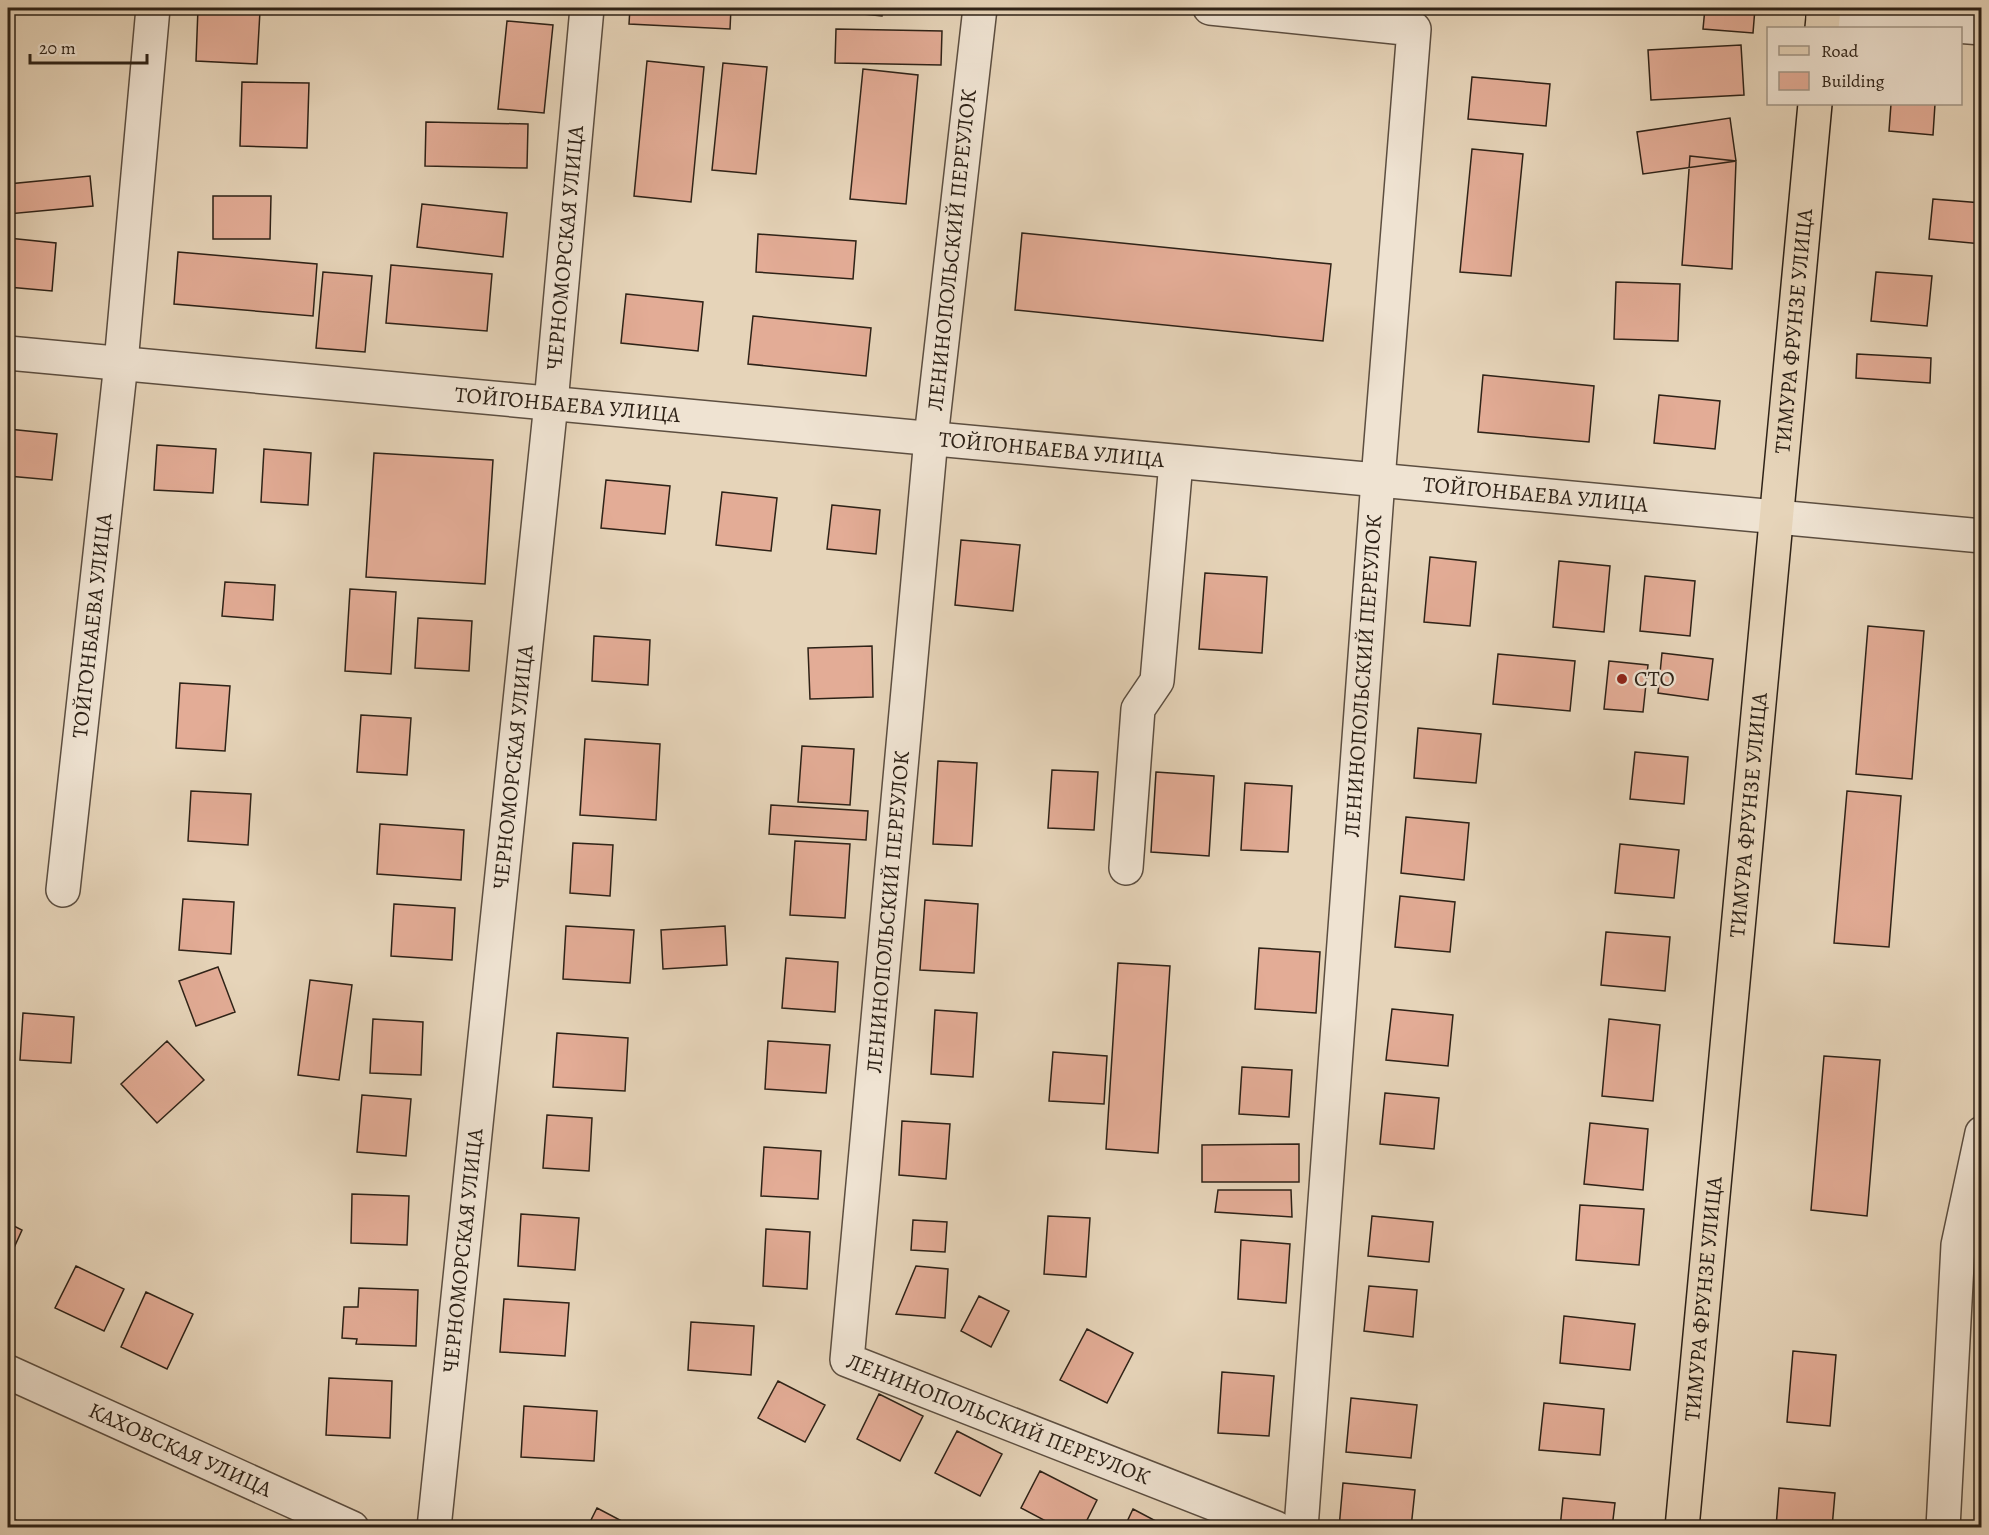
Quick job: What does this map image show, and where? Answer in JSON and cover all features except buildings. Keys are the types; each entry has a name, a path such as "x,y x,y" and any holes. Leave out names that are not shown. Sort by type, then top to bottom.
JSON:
{"main road":[{"name":"ТИМУРА ФРУНЗЕ УЛИЦА","path":"1682,1527 1815,105"}],"street":[{"name":"ТОЙГОНБАЕВА УЛИЦА","path":"63,890 122,363 153,8"},
{"name":"ЧЕРНОМОРСКАЯ УЛИЦА","path":"434,1527 551,403 587,8"},
{"name":"ЛЕНИНОПОЛЬСКИЙ ПЕРЕУЛОК","path":"980,8 931,438 848,1360 1276,1527"},
{"name":"ЛЕНИНОПОЛЬСКИЙ ПЕРЕУЛОК","path":"1210,8 1414,29 1300,1527"},
{"path":"1823,17 1982,28"},
{"name":"ТОЙГОНБАЕВА УЛИЦА","path":"8,353 1982,536"},
{"path":"1126,868 1138,709 1157,681 1176,462"},
{"path":"1943,1527 1958,1245 1982,1133"},
{"name":"КАХОВСКАЯ УЛИЦА","path":"8,1372 352,1527"}],"place":[{"name":"СТО","path":"1622,679"}]}
